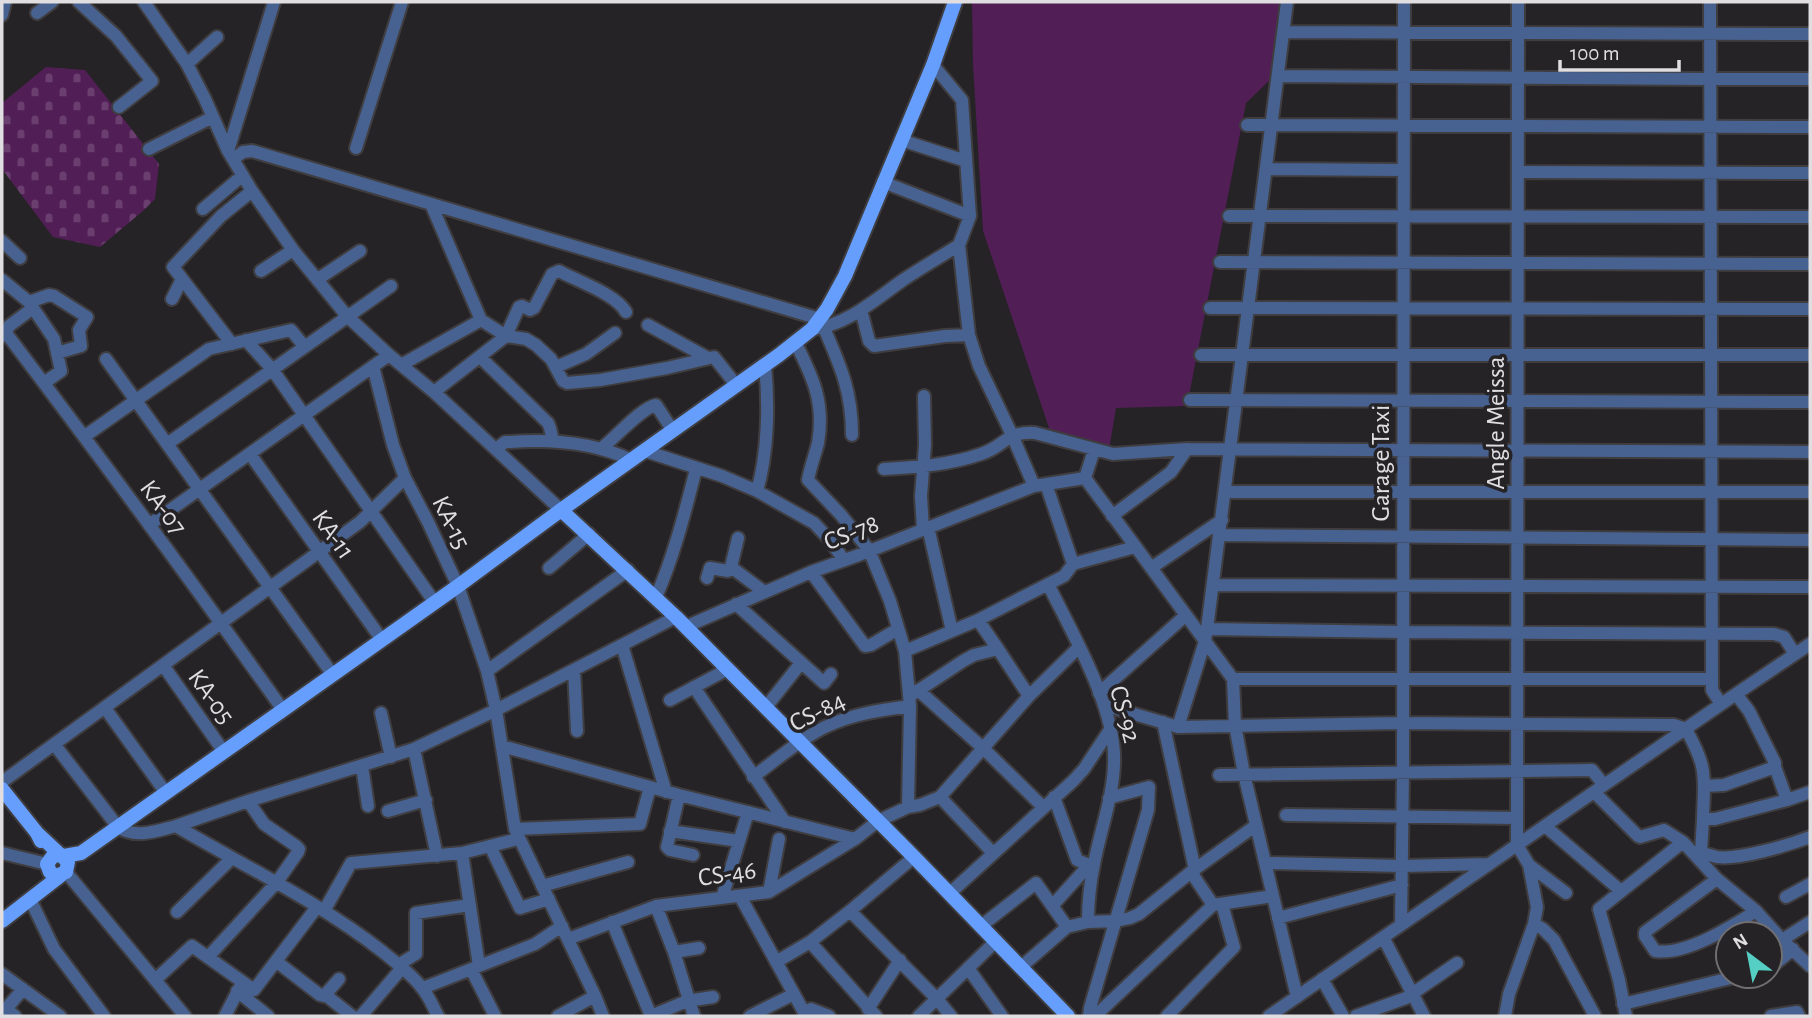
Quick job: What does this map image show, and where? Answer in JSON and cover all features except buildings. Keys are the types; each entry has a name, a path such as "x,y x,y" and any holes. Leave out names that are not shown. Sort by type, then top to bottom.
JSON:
{"main road":[{"path":"2,920 34,895 57,865 87,849 435,603 818,325 845,276 933,65 955,2"},
{"path":"561,510 628,570 728,668 1068,1016"},
{"path":"2,789 37,833 57,865"}],"street":[{"path":"2,14 5,2"},
{"path":"37,13 52,2"},
{"path":"79,2 116,36 152,81 118,107"},
{"path":"144,2 187,64 242,176 293,250 347,316 434,392 561,510"},
{"path":"231,155 274,2"},
{"path":"356,148 402,2"},
{"path":"1178,727 1206,635 1287,2"},
{"name":"Garage Taxi","path":"1401,925 1404,2"},
{"name":"Angle Meissa","path":"1517,845 1518,2"},
{"path":"1710,2 1712,690 1721,704"},
{"path":"1284,32 1810,34"},
{"path":"187,64 218,37"},
{"path":"933,65 962,100 970,216 959,245 969,335 979,366 1012,435 1040,485 1071,568"},
{"path":"1278,76 1810,79"},
{"path":"149,149 214,117"},
{"path":"1247,125 1810,127"},
{"path":"901,140 966,161"},
{"path":"231,155 252,151 818,325 861,310 959,245"},
{"path":"1266,169 1404,170"},
{"path":"1518,172 1810,173"},
{"path":"203,209 242,176"},
{"path":"883,182 970,216"},
{"path":"232,344 173,267 221,216 252,191"},
{"path":"431,204 481,320 506,336 526,339 536,345 545,352 563,381 567,383 600,380 714,358 737,386"},
{"path":"1229,216 1810,217"},
{"path":"2,241 20,258"},
{"path":"261,271 293,250"},
{"path":"317,279 360,251"},
{"path":"1220,262 1810,264"},
{"path":"434,392 506,336 519,307 530,310 534,308 555,272 559,271 609,296 624,307 626,312"},
{"path":"172,299 182,279"},
{"path":"2,280 31,305 54,339 61,371 44,383"},
{"path":"167,444 391,286"},
{"path":"4,334 31,305 49,295 54,296 87,317 79,330 81,346 57,353"},
{"path":"1210,308 1810,309"},
{"path":"861,310 869,341 874,346 945,335 969,335"},
{"path":"401,365 481,320"},
{"path":"648,325 708,358"},
{"path":"818,325 842,372 850,399 852,435"},
{"path":"85,436 209,349 291,330 304,346"},
{"path":"556,367 586,354 615,332"},
{"name":"KA-07","path":"4,334 85,436 283,710"},
{"path":"246,340 272,369 435,603"},
{"path":"795,342 811,374 820,411 817,444 808,480 869,550 890,601 905,651 913,697 908,807"},
{"path":"149,525 389,355"},
{"path":"1201,355 1810,355"},
{"path":"480,357 548,423 552,441"},
{"path":"106,359 333,675"},
{"path":"757,491 764,454 767,384 765,365"},
{"name":"KA-15","path":"373,366 393,445 405,478 458,586 487,671 517,834 596,996 603,1016"},
{"path":"924,396 925,445 921,506 952,631"},
{"path":"1190,401 1810,402"},
{"path":"602,448 652,405 656,405 673,430"},
{"path":"884,469 953,463 986,453 1012,435 1023,432 1113,454 1187,449 1810,452"},
{"path":"496,449 505,442 571,442 602,448 631,460"},
{"path":"1112,516 1171,472 1187,449"},
{"path":"645,450 757,491 814,523 844,560"},
{"path":"1094,450 1085,478 1186,615 1206,635 1233,680 1235,725 1255,826 1278,918 1293,999 1293,1016"},
{"name":"KA-11","path":"250,454 382,640"},
{"path":"656,597 675,547 696,469"},
{"path":"2,782 360,522 405,478"},
{"name":"CS-78","path":"118,827 127,833 136,834 176,826 414,749 622,645 736,604 811,572 1040,485 1085,478"},
{"path":"1225,492 1810,492"},
{"path":"1151,568 1222,520"},
{"path":"549,568 589,534"},
{"path":"1220,535 1810,540"},
{"path":"707,578 710,568 728,571 738,538"},
{"path":"905,651 978,620 1048,584 1071,568 1135,547"},
{"path":"731,567 763,592"},
{"path":"487,671 628,570"},
{"path":"811,572 865,646 898,629"},
{"name":"CS-92","path":"1048,584 1102,699 1111,728 1114,764 1109,798 1092,864 1088,922"},
{"path":"1213,585 1810,587"},
{"path":"736,604 824,683 831,674"},
{"path":"1186,615 1102,699 1178,727 1403,723 1674,725 1686,729 1702,767 1703,819 1698,854"},
{"path":"978,620 1029,696"},
{"path":"1206,635 1403,632 1774,634 1784,637 1795,654"},
{"path":"1269,1016 1810,644"},
{"path":"622,645 672,794 668,849 693,855"},
{"path":"993,853 940,797 1029,696 1079,647"},
{"path":"913,697 963,661 974,655 998,649"},
{"path":"766,707 802,663"},
{"name":"KA-05","path":"163,665 224,752"},
{"path":"670,700 728,668"},
{"path":"574,670 577,730"},
{"path":"1233,680 1712,679"},
{"path":"694,687 785,822"},
{"path":"1736,694 1749,711 1775,763 1787,800"},
{"path":"913,697 984,749 1044,807"},
{"name":"CS-84","path":"753,778 800,742 825,727 913,697"},
{"path":"104,708 166,793"},
{"path":"381,713 391,757"},
{"path":"1163,722 1193,871 1217,905 1234,947 1167,1016"},
{"path":"949,894 1084,769 1111,728"},
{"path":"54,744 118,827"},
{"path":"502,746 672,794 855,839"},
{"path":"414,749 437,856"},
{"path":"362,766 368,806"},
{"path":"1704,786 1724,785 1775,767"},
{"path":"1219,775 1592,770 1599,789 1638,836 1664,830 1683,842 1698,854 1717,879 1764,920"},
{"path":"240,987 254,990 320,909 351,863 462,853 489,846 517,834 640,824 650,787"},
{"path":"1089,1016 1148,810 1149,787 1109,798"},
{"path":"1703,819 1715,819 1810,792"},
{"name":"CS-46","path":"568,939 656,906 769,892 855,839 878,821 908,807 940,797"},
{"path":"1053,905 1092,864 1077,860 1054,797"},
{"path":"388,811 426,800"},
{"path":"208,957 277,882 299,849 264,824 248,801"},
{"path":"722,898 748,812"},
{"path":"1286,815 1517,818"},
{"path":"176,826 231,859 277,882 366,939 400,966 423,989 438,1016"},
{"path":"1021,967 1067,927 1088,922 1116,921 1139,914 1255,826"},
{"path":"1545,826 1621,891"},
{"path":"670,831 739,841"},
{"path":"1698,854 1719,858 1740,855 1779,847 1810,836"},
{"path":"769,892 779,839"},
{"path":"1683,842 1599,909 1625,1010 1714,983"},
{"path":"1506,1016 1508,995 1534,924 1537,901 1529,865 1517,845"},
{"path":"489,846 520,908 549,899"},
{"path":"2,853 57,865 185,1016"},
{"path":"462,853 470,905 475,968 495,1016"},
{"path":"776,962 810,942 914,857"},
{"path":"177,912 231,859"},
{"path":"542,886 628,862"},
{"path":"1265,863 1402,866 1490,864"},
{"path":"1529,865 1566,893"},
{"path":"1717,879 1645,932 1655,951 1684,947 1708,939 1756,911"},
{"path":"981,926 1037,883 1067,927"},
{"path":"1786,897 1810,884"},
{"path":"1278,918 1402,885"},
{"path":"34,895 54,949 104,1016"},
{"path":"740,895 805,1015 811,1009 829,1016"},
{"path":"1095,1016 1217,905 1273,897"},
{"path":"360,1016 400,966 416,954 416,913 470,905"},
{"path":"656,906 694,1016"},
{"path":"850,911 951,1016"},
{"path":"612,922 651,1016 688,1001 713,997"},
{"path":"1784,939 1810,922"},
{"path":"1534,924 1544,929 1554,940 1595,1016"},
{"path":"423,989 535,944 562,926"},
{"path":"1383,937 1424,1016"},
{"path":"919,1016 996,941"},
{"path":"810,942 872,1013 900,960"},
{"path":"1784,942 1810,966"},
{"path":"155,980 192,946 208,957 268,1016"},
{"path":"674,952 699,948"},
{"path":"1784,956 1793,949"},
{"path":"277,962 352,1016"},
{"path":"1356,1016 1398,1001 1457,963"},
{"path":"968,968 1002,1016"},
{"path":"2,974 60,1016"},
{"path":"324,996 339,979"},
{"path":"1322,979 1343,1016"},
{"path":"225,1016 240,987"},
{"path":"15,1016 6,1009 23,989"},
{"path":"750,1016 794,993"},
{"path":"558,1016 596,996"},
{"path":"1771,1016 1797,1012 1799,1016"}],"green space":[{"path":"972,2 1282,2 1271,79 1246,103 1187,406 1116,408 1109,450 1050,431 983,231"},
{"path":"46,67 85,70 159,164 155,199 100,247 53,237 2,169 2,103"}]}
